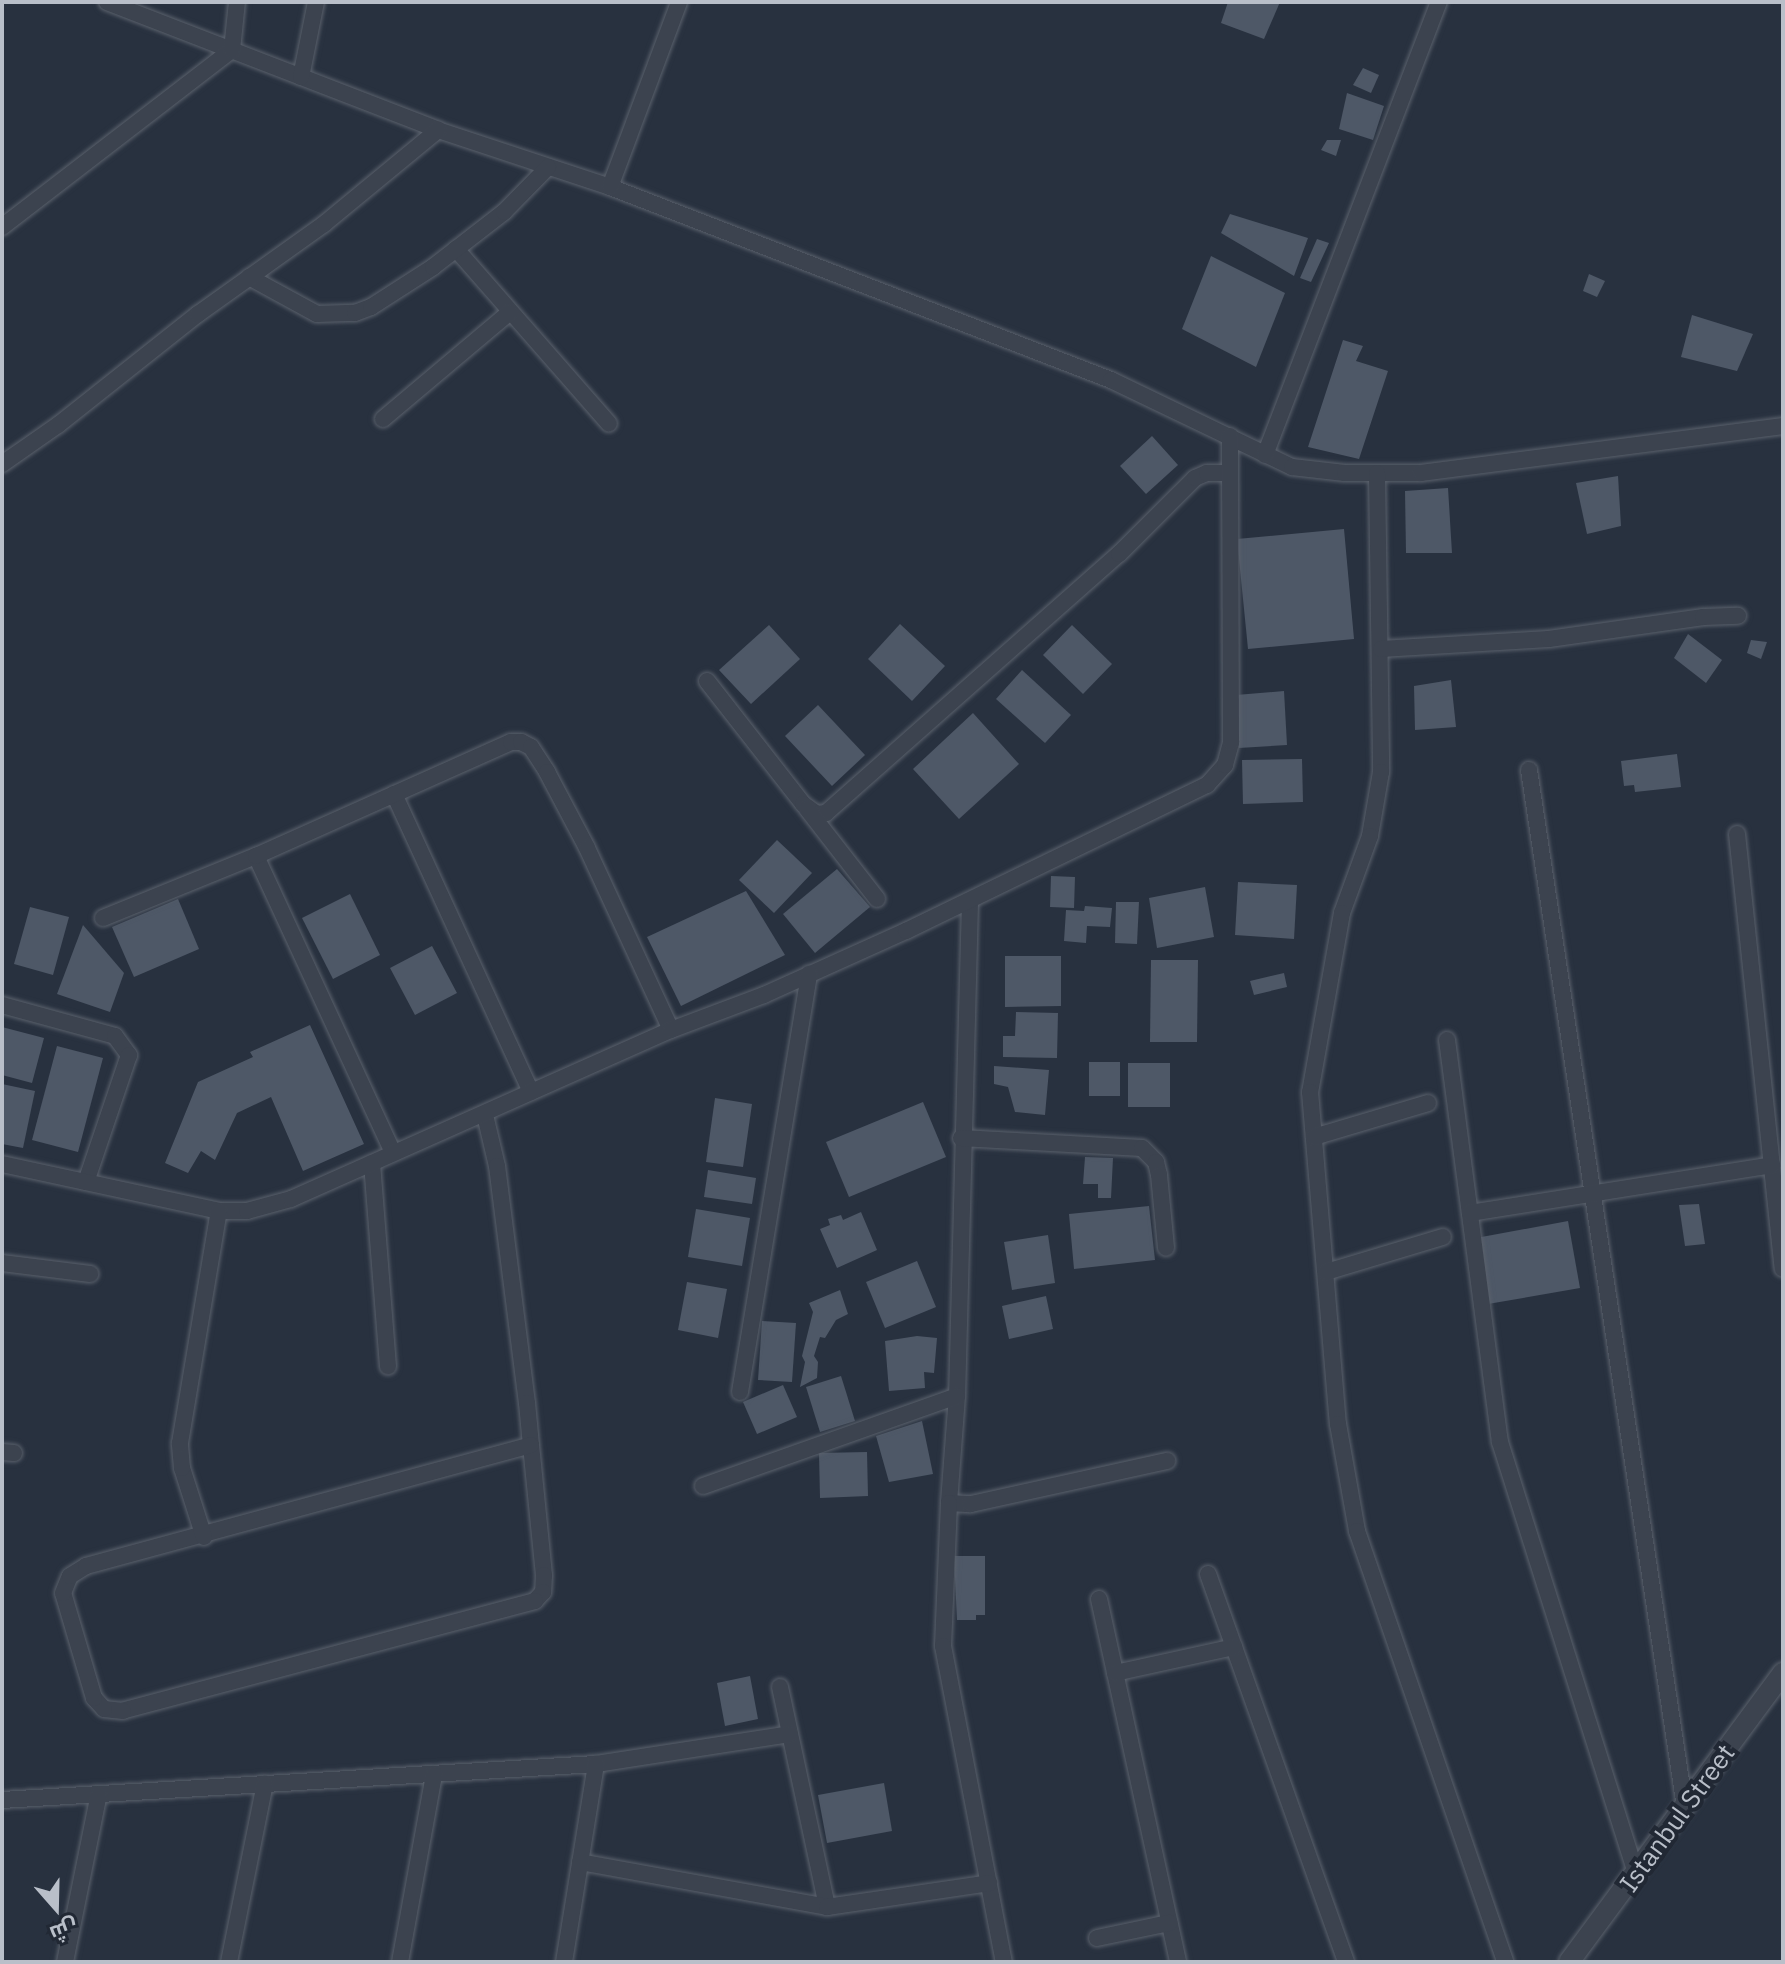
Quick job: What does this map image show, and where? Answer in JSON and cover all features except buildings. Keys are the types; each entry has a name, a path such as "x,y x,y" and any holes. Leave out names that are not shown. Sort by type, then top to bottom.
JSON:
{"street":[{"path":"107,2 438,130 610,187 1111,380 1292,467 1421,473 1783,426"},
{"path":"2,227 232,50 237,2"},
{"path":"301,77 316,2"},
{"path":"610,187 679,2"},
{"path":"1265,455 1439,2"},
{"path":"2,464 324,224 438,130"},
{"path":"249,277 317,314 355,313 371,307 456,249 504,212 548,167"},
{"path":"456,249 609,424"},
{"path":"383,419 510,312"},
{"path":"2,1164 219,1211 247,1211 291,1199 671,1030 809,974 970,902 1207,785 1225,765 1231,742 1230,436"},
{"path":"803,804 817,814 835,808 1119,554 1195,478 1207,473 1228,473"},
{"path":"1377,473 1381,772 1370,836 1342,913 1310,1092 1338,1424 1357,1531 1505,1962"},
{"path":"1381,649 1549,639 1703,617 1738,616"},
{"path":"707,681 877,899"},
{"path":"103,918 256,856 511,742 521,742 531,747 587,848 671,1030"},
{"path":"1529,770 1685,1808"},
{"path":"394,794 531,1092"},
{"path":"1737,834 1783,1269"},
{"path":"256,856 393,1153"},
{"path":"970,902 961,1138 957,1396 943,1646 1004,1962"},
{"path":"740,1392 809,974"},
{"path":"2,1005 115,1036 129,1055 86,1182"},
{"path":"1447,1040 1500,1442 1636,1873"},
{"path":"1314,1137 1428,1103"},
{"path":"485,1115 497,1166 531,1445 543,1592 535,1601 123,1711 104,1709 94,1698 63,1593 70,1576 86,1566 204,1537 531,1445"},
{"path":"961,1138 1142,1148 1156,1162 1166,1248"},
{"path":"372,1163 388,1366"},
{"path":"1470,1213 1772,1165"},
{"path":"204,1537 182,1468 180,1443 219,1211"},
{"path":"1326,1272 1443,1237"},
{"path":"2,1263 90,1274"},
{"path":"703,1486 957,1396"},
{"path":"949,1503 971,1504 1167,1461"},
{"path":"1208,1574 1346,1962"},
{"path":"1099,1599 1178,1962"},
{"path":"1115,1673 1234,1647"},
{"name":"Istanbul Street","path":"1569,1962 1783,1673"},
{"path":"780,1687 827,1907"},
{"path":"2,1800 596,1764 790,1734"},
{"path":"564,1962 596,1764"},
{"path":"400,1962 434,1774"},
{"path":"229,1962 265,1784"},
{"path":"65,1962 99,1794"},
{"path":"580,1862 827,1907 989,1883"},
{"path":"1097,1938 1169,1923"}]}
